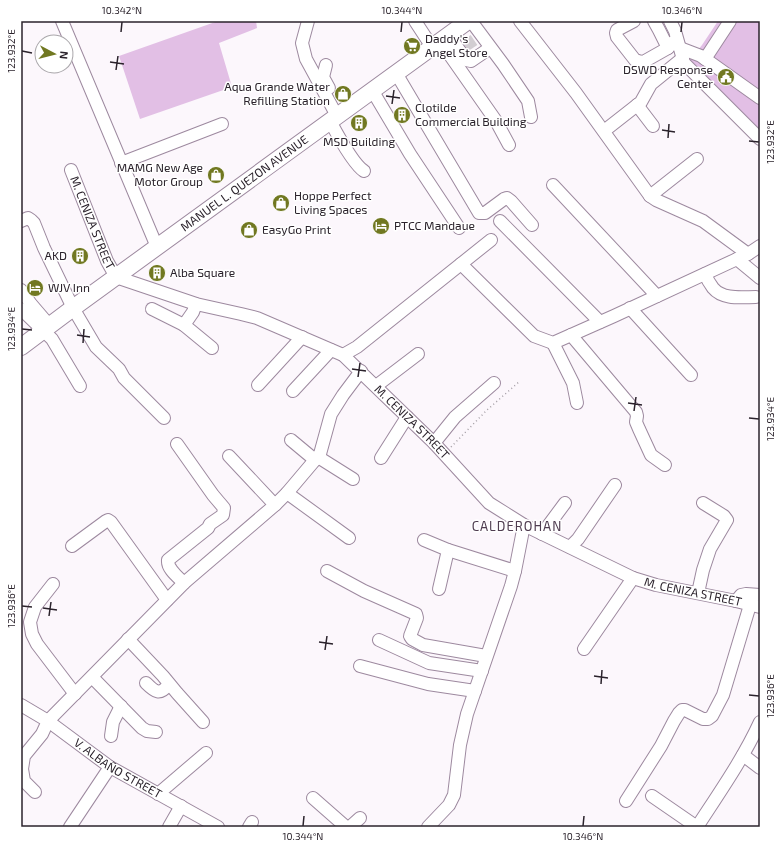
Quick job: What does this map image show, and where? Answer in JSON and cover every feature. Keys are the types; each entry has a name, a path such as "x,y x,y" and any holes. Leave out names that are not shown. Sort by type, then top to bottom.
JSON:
{"main road":[{"name":"MANUEL L. QUEZON AVENUE","path":"21,347 46,327 468,21"}],"street":[{"path":"62,21 157,247"},
{"path":"308,21 302,43 306,59 337,116 348,152 364,171"},
{"path":"415,21 440,41 496,121 509,145"},
{"path":"471,21 470,43 466,60 471,61 490,48"},
{"path":"520,21 576,93 650,196 703,221 742,257 760,278"},
{"path":"634,21 617,30 616,33 617,37 635,60 641,62 645,61 677,48"},
{"path":"654,21 659,30 677,48 701,56 760,98"},
{"path":"670,21 677,48 684,63 760,139"},
{"path":"705,59 730,21"},
{"path":"440,41 470,43 490,48 503,64 528,101 531,117"},
{"path":"604,131 641,102 651,84 677,48"},
{"path":"326,65 323,77 337,103 337,116"},
{"path":"396,73 479,213 485,213 507,198 532,226"},
{"path":"372,90 410,154 459,228"},
{"path":"637,105 653,126"},
{"path":"121,163 222,124"},
{"path":"650,196 697,159"},
{"name":"M. CENIZA STREET","path":"71,170 107,261 116,277 196,304 257,318 343,355 434,443 489,503 524,525 633,578 755,606"},
{"path":"553,185 656,296"},
{"path":"21,221 28,218 34,223 44,248 73,308 96,347 119,369 124,378 164,418"},
{"path":"500,221 600,322"},
{"path":"343,355 357,347 490,240"},
{"path":"553,343 742,257 760,246"},
{"path":"461,264 534,336 553,343 573,383 577,403"},
{"path":"705,274 713,289 720,294 727,296 756,297"},
{"path":"21,290 46,327 80,386"},
{"path":"184,325 193,312 196,304"},
{"path":"630,308 691,375"},
{"path":"21,309 46,327"},
{"path":"152,309 184,325 212,348"},
{"path":"571,335 636,412 636,422 647,448 651,455 664,465"},
{"path":"258,385 302,337"},
{"path":"293,391 331,350"},
{"path":"376,386 418,354"},
{"path":"35,792 24,781 22,769 24,756 42,734 48,721 184,583 287,493 320,454 331,414 361,371"},
{"path":"434,443 455,417 494,383"},
{"path":"381,458 407,417"},
{"path":"291,440 316,459 353,479"},
{"path":"177,444 224,508 222,515 168,560 169,568 184,583"},
{"path":"229,456 275,505"},
{"path":"570,547 615,485"},
{"path":"287,493 349,538"},
{"path":"542,534 565,503"},
{"path":"698,593 703,570 710,549 727,520 724,516 704,503"},
{"path":"72,546 108,520 111,522 167,600"},
{"path":"428,827 449,804 454,795 460,745 467,714 511,586 524,525"},
{"path":"424,540 448,550 515,570"},
{"path":"439,589 448,550"},
{"path":"327,571 364,591 416,614 418,618 410,636 412,639 423,645 486,656"},
{"path":"584,649 633,578"},
{"path":"54,584 35,607 30,622 32,634 37,644 75,694"},
{"path":"736,601 741,595 760,595"},
{"path":"626,802 661,746 668,730 682,710 703,719 708,719 712,716 723,695 755,606"},
{"path":"128,639 203,722"},
{"path":"379,640 429,664 482,671"},
{"path":"360,666 428,684 475,691"},
{"path":"92,677 142,728 147,731 156,732"},
{"path":"146,683 153,690 160,692 169,684"},
{"name":"V. ALBAÑO STREET","path":"21,706 48,721 110,767 212,825"},
{"path":"111,736 113,722 121,706"},
{"path":"652,796 697,827 742,755 760,722"},
{"path":"158,794 206,753"},
{"path":"742,755 760,768"},
{"path":"70,827 110,767"},
{"path":"313,798 346,827"},
{"path":"169,827 181,806"},
{"path":"350,827 360,818"}],"path":[{"path":"444,454 487,410 520,381"}],"shaded area":[{"path":"218,21 256,21 257,28 219,43 232,87 140,119 119,56"},
{"path":"718,21 760,21 760,134 688,62 702,45"}],"tunnel":[{"path":"465,46 474,40"}],"place":[{"name":"Daddy's Angel Store","path":"412,46"},
{"name":"DSWD Response Center","path":"726,77"},
{"name":"Aqua Grande Water Refilling Station","path":"343,94"},
{"name":"Clotilde Commercial Building","path":"402,115"},
{"name":"MSD Building","path":"359,123"},
{"name":"MAMG New Age Motor Group","path":"216,175"},
{"name":"Hoppe Perfect Living Spaces","path":"281,203"},
{"name":"PTCC Mandaue","path":"381,226"},
{"name":"EasyGo Print","path":"249,230"},
{"name":"AKD","path":"80,256"},
{"name":"Alba Square","path":"157,273"},
{"name":"WJV Inn","path":"35,288"}],"district":[{"name":"CALDEROHAN","path":"517,526"}]}
